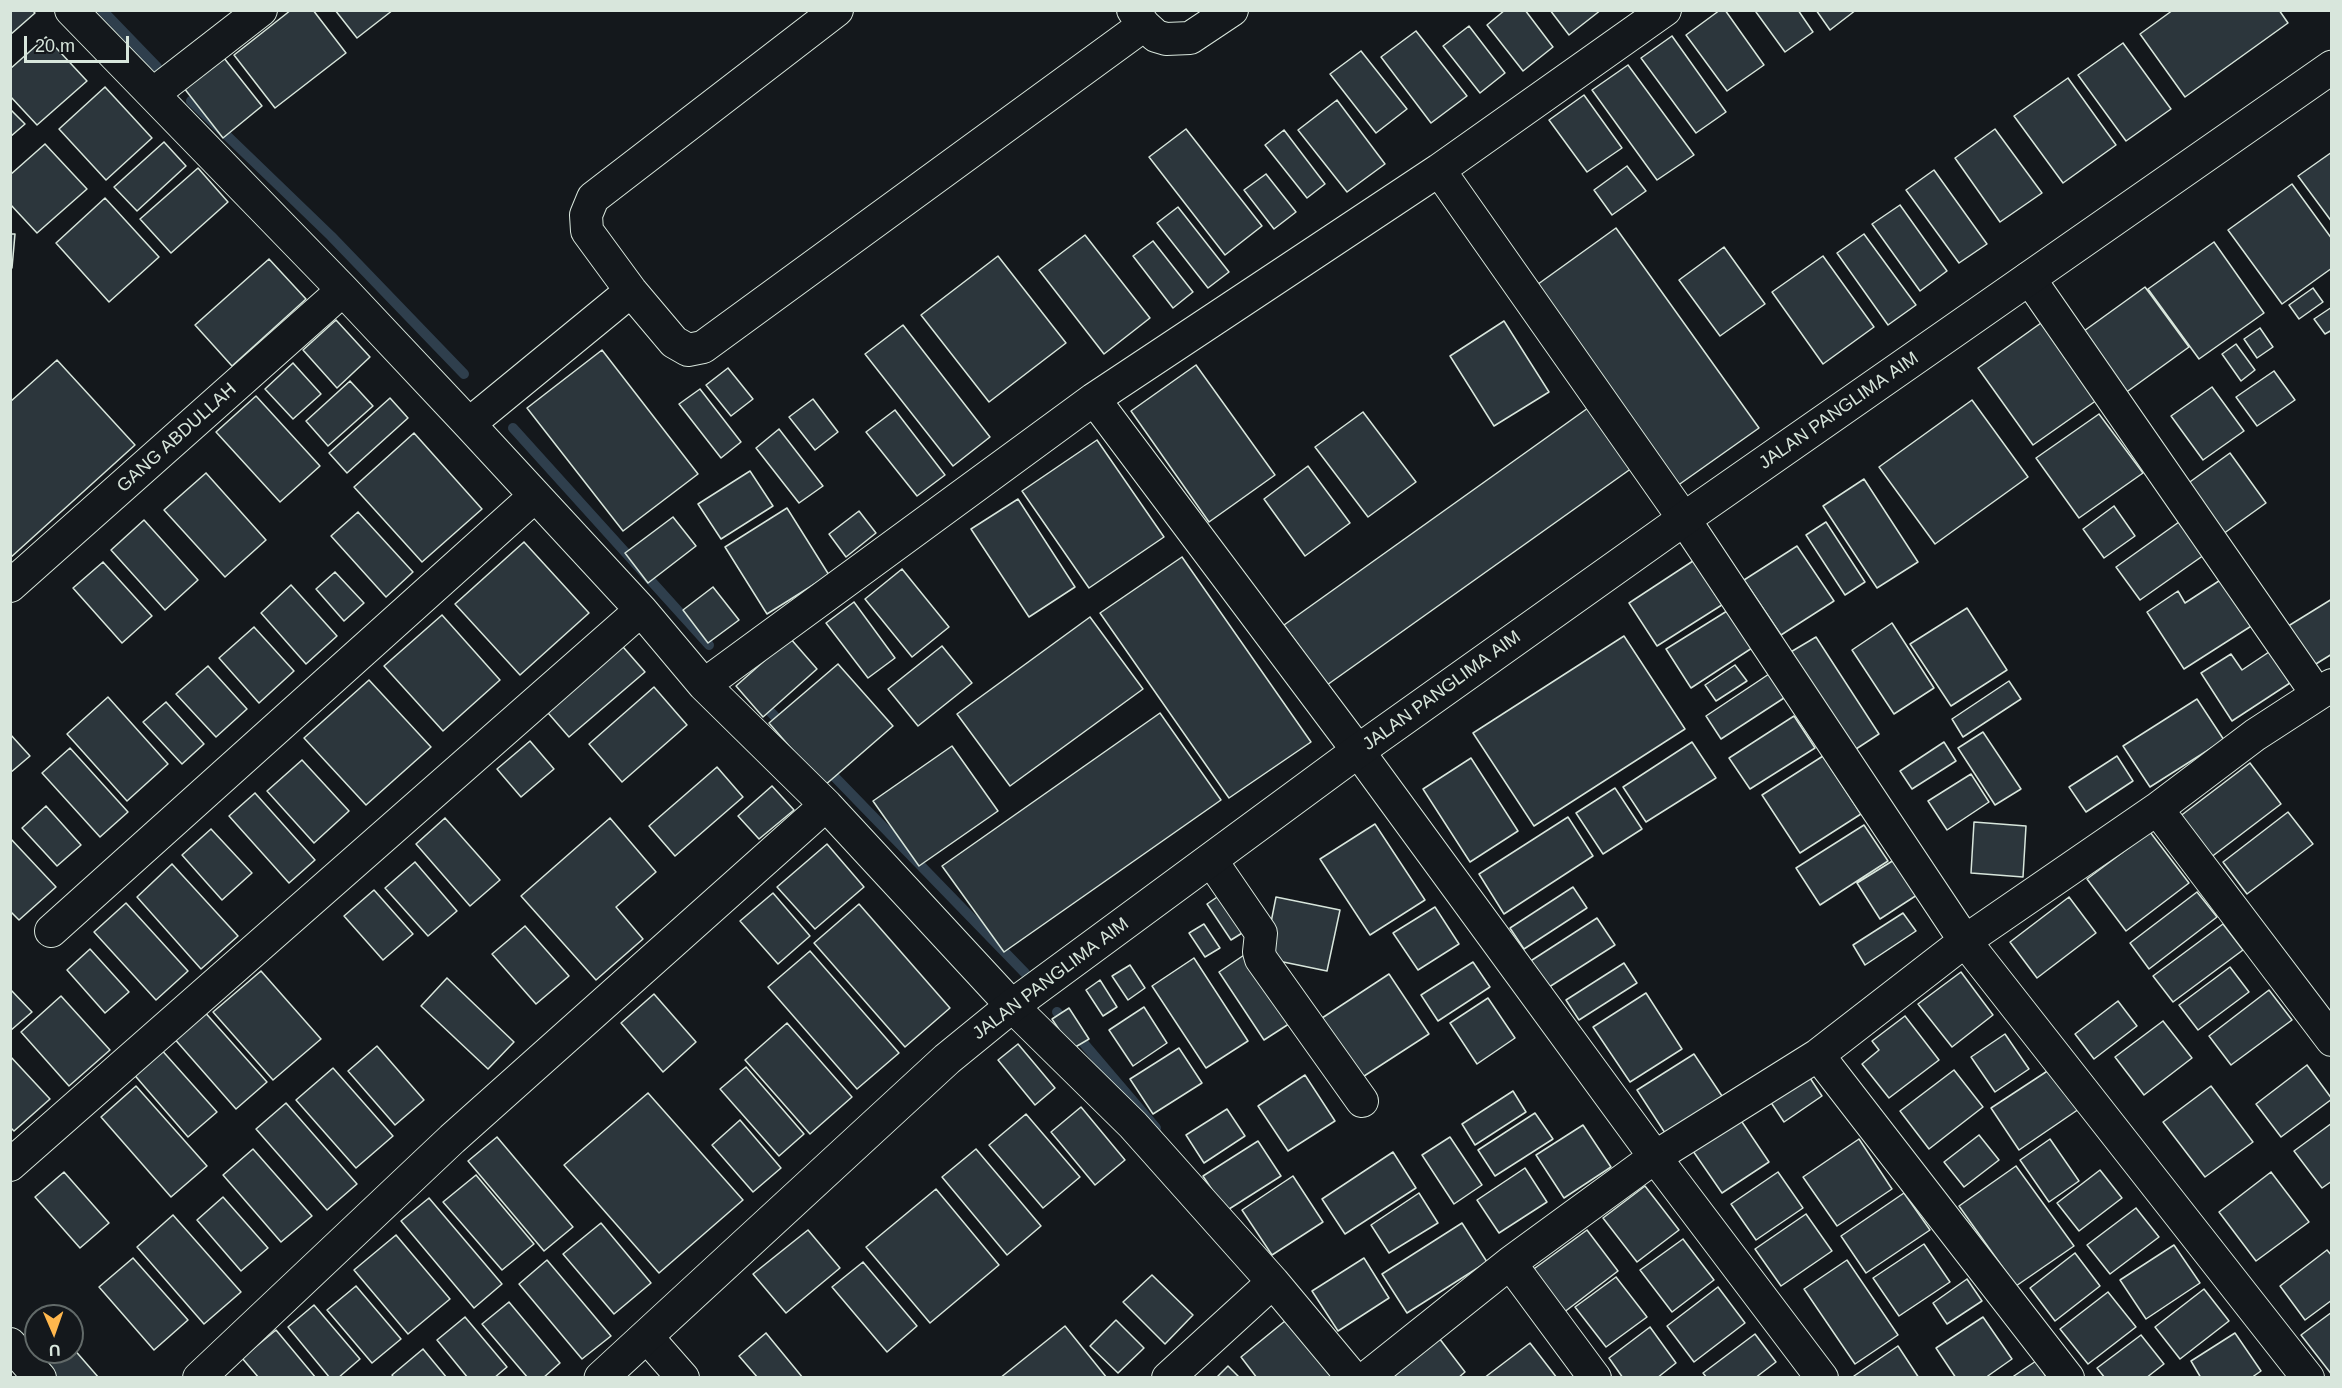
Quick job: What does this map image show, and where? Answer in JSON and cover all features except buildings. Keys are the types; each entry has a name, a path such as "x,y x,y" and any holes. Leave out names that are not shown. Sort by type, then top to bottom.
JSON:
{"street":[{"path":"71,10 343,290 469,424 641,610 704,685 826,805 1012,1006 1133,1125 1273,1282 1353,1377"},
{"path":"153,94 261,10"},
{"path":"837,10 593,198 586,215 587,231 631,291 674,342 688,350 703,347 1139,18 1156,36 1166,39 1190,38 1232,10"},
{"path":"704,685 1094,399 1439,170 1665,10"},
{"name":"JALAN PANGLIMA AIM","path":"601,1377 948,1059 1012,1006 1358,751 1684,519 2331,67"},
{"path":"1439,170 1684,519 1965,941 2308,1377"},
{"path":"1366,1377 1510,1263 1655,1157 1818,1055 1965,941 2157,809 2254,735 2324,690 2029,278"},
{"name":"GANG ABDULLAH","path":"10,586 343,290"},
{"path":"469,424 631,291"},
{"path":"1094,399 1358,751 1655,1157 1822,1377"},
{"path":"51,931 535,496"},
{"path":"10,1165 641,610"},
{"path":"199,1377 452,1139 826,805"},
{"path":"2157,809 2331,1040"},
{"path":"1211,860 1261,933 1259,952 1261,959 1362,1101"},
{"path":"1818,1055 2068,1377"},
{"path":"1510,1263 1595,1377"},
{"path":"1168,1377 1273,1282"},
{"path":"647,1337 683,1377"},
{"path":"10,1344 40,1377"}],"waterway":[{"path":"102,10 157,67"},
{"path":"191,101 331,236 464,374"},
{"path":"513,428 709,645"},
{"path":"761,702 785,727"},
{"path":"826,768 1025,973"},
{"path":"1057,1012 1156,1128"}]}
